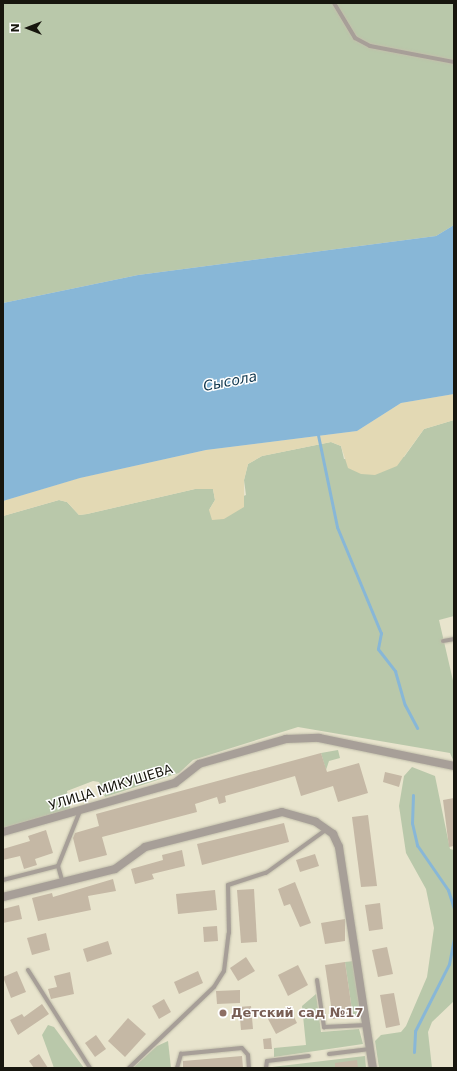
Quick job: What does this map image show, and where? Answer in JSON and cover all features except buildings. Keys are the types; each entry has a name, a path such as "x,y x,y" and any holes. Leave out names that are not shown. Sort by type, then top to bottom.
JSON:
{"street":[{"name":"УЛИЦА МИКУШЕВА","path":"3,832 80,811 175,782 199,764 286,739 319,738 454,766"},
{"path":"3,897 62,880 115,868 145,847 282,812 304,817 328,829 338,847 367,1025 372,1068"}],"lane":[{"path":"334,3 355,38 370,46 454,62"},
{"path":"443,641 454,639"},
{"path":"62,880 58,866 80,811"},
{"path":"129,1068 214,987 224,971 230,933 228,885 266,873 328,829"},
{"path":"3,880 58,866"},
{"path":"28,970 90,1068"},
{"path":"316,980 324,1027 367,1025"},
{"path":"177,1068 181,1054 242,1048 248,1055 249,1068"},
{"path":"329,1054 370,1049"},
{"path":"266,1068 268,1061 309,1056"}],"green space":[{"path":"3,3 454,3 454,225 436,236 138,275 3,303"},
{"path":"454,420 454,616 439,620 454,685 454,762 450,753 298,727 193,760 179,773 105,797 99,782 93,781 67,791 71,812 3,828 3,516 59,500 67,502 79,515 87,514 195,489 213,489 215,500 209,510 246,495 244,480 248,464 262,456 331,442 341,446 344,459 404,457 424,429"},
{"path":"338,750 340,758 329,761 326,770 321,753"},
{"path":"412,767 435,776 450,849 454,850 454,1001 432,1022 428,1032 432,1068 379,1068 375,1041 381,1035 401,1032 406,1026 427,977 434,928 426,889 406,853 399,806 404,776"},
{"path":"354,961 361,1016 353,1017 345,962"},
{"path":"316,994 321,1032 359,1029 363,1044 274,1057 274,1048 306,1045 302,1006"},
{"path":"48,1025 54,1027 84,1068 54,1068 42,1035"},
{"path":"168,1041 171,1068 133,1068 157,1046"},
{"path":"365,1056 366,1068 271,1068 272,1067"}],"sand":[{"path":"454,394 454,420 424,429 397,466 375,475 361,474 348,468 341,446 331,442 262,456 248,464 244,480 244,507 224,519 212,520 209,510 215,500 213,489 195,489 79,515 67,502 59,500 3,516 3,501 79,478 206,450 357,431 401,403"}],"water":[{"name":"Сысола","path":"454,225 454,394 401,403 357,431 206,450 80,478 3,501 3,303 138,275 436,236"}],"waterway":[{"path":"318,435 337,527 381,633 378,649 395,671 405,705 417,728"},
{"path":"413,795 412,823 417,845 448,890 454,908"},
{"path":"414,1052 415,1031 449,964 454,939"}],"place":[{"name":"Детский сад №17","path":"223,1013"}]}
